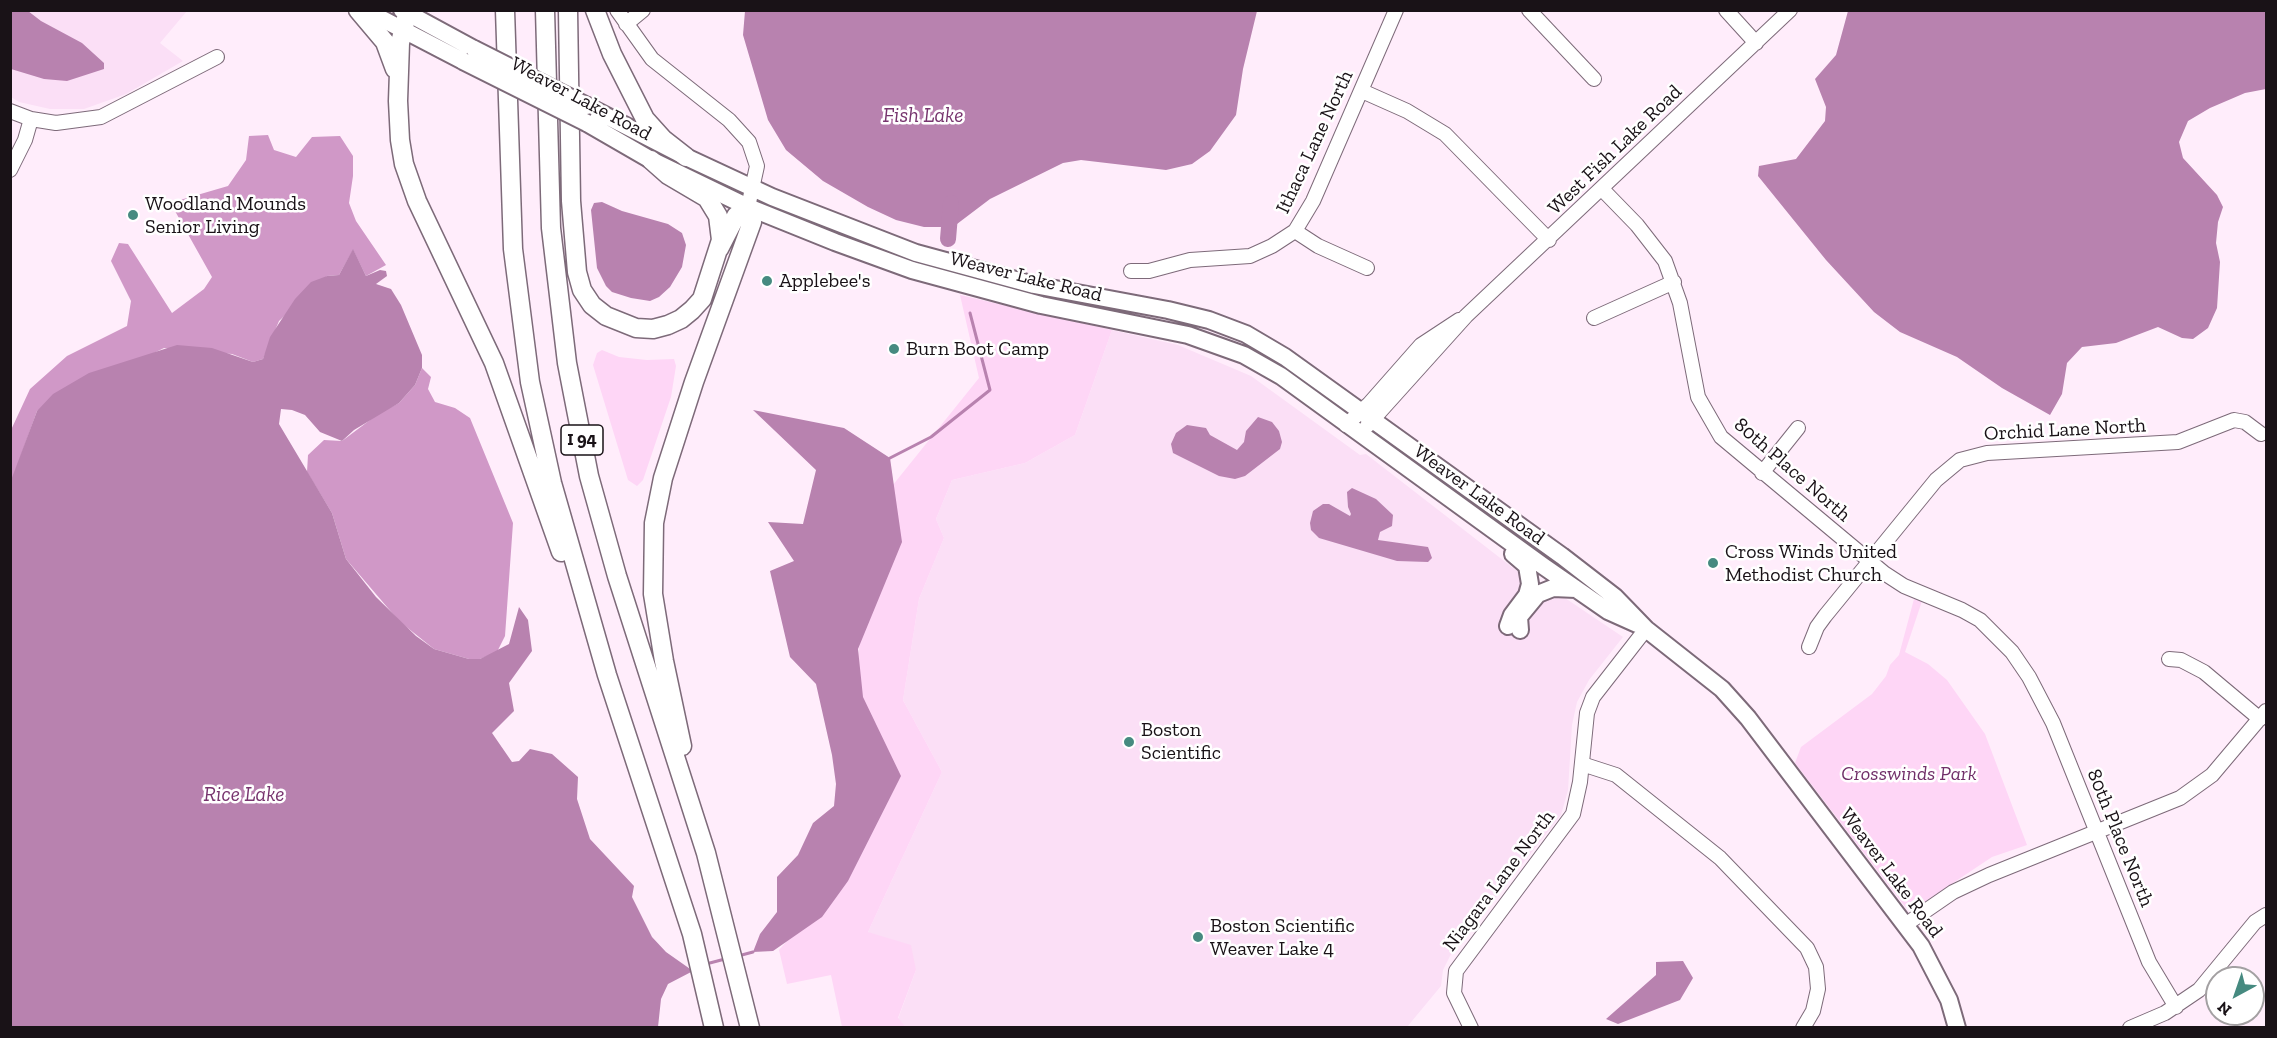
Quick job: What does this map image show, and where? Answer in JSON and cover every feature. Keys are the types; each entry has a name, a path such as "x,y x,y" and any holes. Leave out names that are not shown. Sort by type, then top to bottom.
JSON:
{"highway":[{"path":"358,10 385,42 398,80"},
{"name":"I 94","path":"505,10 513,249 530,382 552,483 607,675 693,934 714,1028"},
{"name":"I 94","path":"544,10 552,228 567,363 589,476 617,576 706,853 726,925 750,1028"},
{"path":"558,10 560,152 566,261 570,279 581,302 611,328 630,335 653,337 672,332 691,322 699,310 719,249 736,216 748,207 752,222 690,393 663,477 654,524 653,594 664,661 706,853"},
{"path":"568,10 571,201 577,272 582,290 592,305 606,316 636,328 653,329 681,320 702,299"},
{"path":"595,10 612,54 645,119 663,139 686,157"},
{"path":"405,12 398,80 400,140 410,183 494,363 563,559 607,675"},
{"path":"651,160 668,175 701,193 712,204 718,216 721,231 719,249"}],"main road":[{"name":"Weaver Lake Road","path":"365,10 403,32 587,123 651,160 748,207 835,242 956,283 1041,305 1188,334 1218,344 1261,364 1576,589 1608,611 1646,629"},
{"name":"Weaver Lake Road","path":"405,12 686,157 836,223 933,259 1034,285 1168,310 1226,326 1255,339 1285,357 1615,597 1646,629 1699,669 1740,708 1905,925 1937,972 1949,1000 1957,1028"},
{"path":"1486,525 1504,547 1524,562 1529,574 1527,595 1512,615 1514,628 1519,617 1538,594 1553,588 1576,589"}],"street":[{"path":"617,10 652,59 729,120 745,137 757,166 748,207"},
{"path":"626,24 643,10"},
{"name":"Ithaca Lane North","path":"1131,271 1149,271 1190,260 1250,256 1272,246 1295,231 1313,201 1396,10"},
{"path":"1529,10 1594,79"},
{"path":"1725,10 1756,43"},
{"name":"West Fish Lake Road","path":"1352,429 1466,316 1791,10"},
{"path":"10,111 31,118 67,123 101,117 217,57"},
{"path":"1362,91 1407,111 1445,134 1549,240"},
{"path":"10,170 25,140 31,118"},
{"name":"80th Place North","path":"1602,189 1653,243 1674,282 1692,375 1707,417 1720,437 1870,561 1904,586 1980,620 2012,652 2049,714 2149,962 2176,1007"},
{"path":"1295,231 1318,246 1367,268"},
{"path":"1594,318 1674,282"},
{"name":"Orchid Lane North","path":"1809,647 1817,627 1870,561 1936,480 1960,460 1973,455 2178,442 2234,420 2244,422 2261,434"},
{"path":"1762,473 1798,428"},
{"name":"Niagara Lane North","path":"1471,1028 1454,993 1456,971 1494,917 1567,825 1577,802 1584,731 1593,697 1646,629"},
{"path":"1905,925 1953,892 1989,875 2096,831 2162,807 2197,788 2226,760 2263,715 2204,672 2181,660 2169,659"},
{"path":"1582,764 1616,775 1740,876 1775,918 1798,938 1813,958 1818,982 1815,1005 1803,1028"},
{"path":"2130,1028 2176,1007 2199,990 2264,915"}],"shaded area":[{"path":"10,11 187,11 160,43 183,61 126,94 84,109 50,109 19,102 11,97"},
{"path":"268,135 274,150 296,157 312,137 340,136 353,156 349,203 356,221 386,265 366,276 353,250 339,275 327,276 279,321 263,359 253,362 232,354 164,348 37,411 11,483 11,430 30,389 67,356 127,326 131,301 111,261 119,243 128,244 172,313 204,289 212,277 175,211 180,200 228,186 246,160 249,136"},
{"path":"1112,330 1178,345 1251,376 1360,455 1366,454 1517,571 1551,593 1562,596 1623,637 1589,680 1577,702 1572,725 1568,790 1561,815 1450,956 1443,970 1441,986 1407,1027 906,1027 898,1019 916,970 868,932 942,772 903,700 919,599 944,538 936,519 952,480 1025,463 1075,435"},
{"path":"422,368 431,377 428,389 435,402 455,408 470,418 513,523 505,636 497,652 480,659 469,659 434,649 399,621 346,559 332,513 307,472 308,455 324,440 342,441 378,414 399,403 415,385"}],"green space":[{"path":"960,295 1112,330 1075,435 1025,463 952,480 936,519 944,538 919,599 903,700 942,772 868,932 911,945 916,970 898,1018 906,1027 842,1027 831,975 787,984 779,950 830,891 876,506 979,378"},
{"path":"602,350 619,357 647,360 674,359 676,366 671,397 643,480 637,486 628,480 593,365 597,353"},
{"name":"Crosswinds Park","path":"1914,599 1922,601 1905,652 1928,664 1947,680 1985,734 2027,845 1992,857 1914,909 1906,908 1795,763 1801,747 1872,694 1886,676 1890,665 1899,655"}],"water":[{"name":"Fish Lake","path":"745,10 1257,11 1243,69 1236,115 1210,151 1192,164 1166,170 1081,160 1063,163 990,199 957,224 924,227 896,220 868,207 823,181 786,150 768,120 743,35"},
{"path":"10,11 28,11 41,21 82,43 104,63 104,69 67,81 44,79 11,69"},
{"path":"1848,11 2266,11 2266,89 2245,93 2210,108 2188,121 2179,142 2183,158 2217,195 2223,207 2218,222 2216,243 2220,262 2217,308 2208,328 2193,339 2182,338 2158,327 2116,343 2082,347 2067,363 2062,394 2050,415 2002,388 1957,357 1900,332 1874,312 1826,260 1758,176 1759,166 1796,159 1825,121 1826,107 1815,79 1836,55"},
{"path":"602,202 622,211 668,224 682,233 686,245 682,267 670,287 659,297 650,301 631,298 612,292 606,286 597,268 591,210 594,203"},
{"name":"Rice Lake","path":"353,249 366,276 380,270 386,271 387,276 376,284 391,289 401,305 422,355 422,368 415,385 399,403 354,430 342,441 320,432 305,415 292,410 281,409 279,424 332,513 346,559 376,597 416,636 434,649 469,659 480,659 509,644 519,607 528,620 532,651 509,683 514,711 492,733 512,762 519,761 530,749 552,754 578,777 577,799 590,839 634,886 632,897 652,937 666,952 693,971 668,984 661,999 658,1027 11,1027 10,483 37,411 53,394 89,373 177,345 212,348 253,362 263,359 270,337 295,299 311,282 327,276 339,275"},
{"path":"753,410 844,428 890,458 902,542 858,649 863,697 901,776 848,881 822,917 773,951 753,952 760,934 777,912 777,877 798,855 813,823 834,806 836,784 816,684 790,657 770,571 794,561 768,522 803,524 816,470"},
{"path":"1258,417 1272,422 1279,431 1282,442 1280,449 1245,476 1235,479 1219,476 1173,453 1171,444 1176,433 1187,425 1206,428 1210,435 1237,450 1244,442 1246,431"},
{"path":"1352,488 1376,499 1393,515 1392,526 1380,532 1378,540 1428,547 1432,558 1428,562 1397,561 1319,538 1311,530 1313,511 1323,504 1329,504 1350,516 1347,492"},
{"path":"1683,961 1693,978 1680,1000 1618,1024 1606,1019 1656,975 1656,962"}],"waterway":[{"path":"948,239 951,203"},
{"path":"890,458 931,437 990,390 970,313"},
{"path":"738,956 753,952"},
{"path":"706,964 725,959"}],"place":[{"name":"Woodland Mounds Senior Living","path":"133,215"},
{"name":"Applebee's","path":"767,281"},
{"name":"Burn Boot Camp","path":"894,349"},
{"name":"Cross Winds United Methodist Church","path":"1713,563"},
{"name":"Boston Scientific","path":"1129,742"},
{"name":"Boston Scientific Weaver Lake 4","path":"1198,937"}]}
